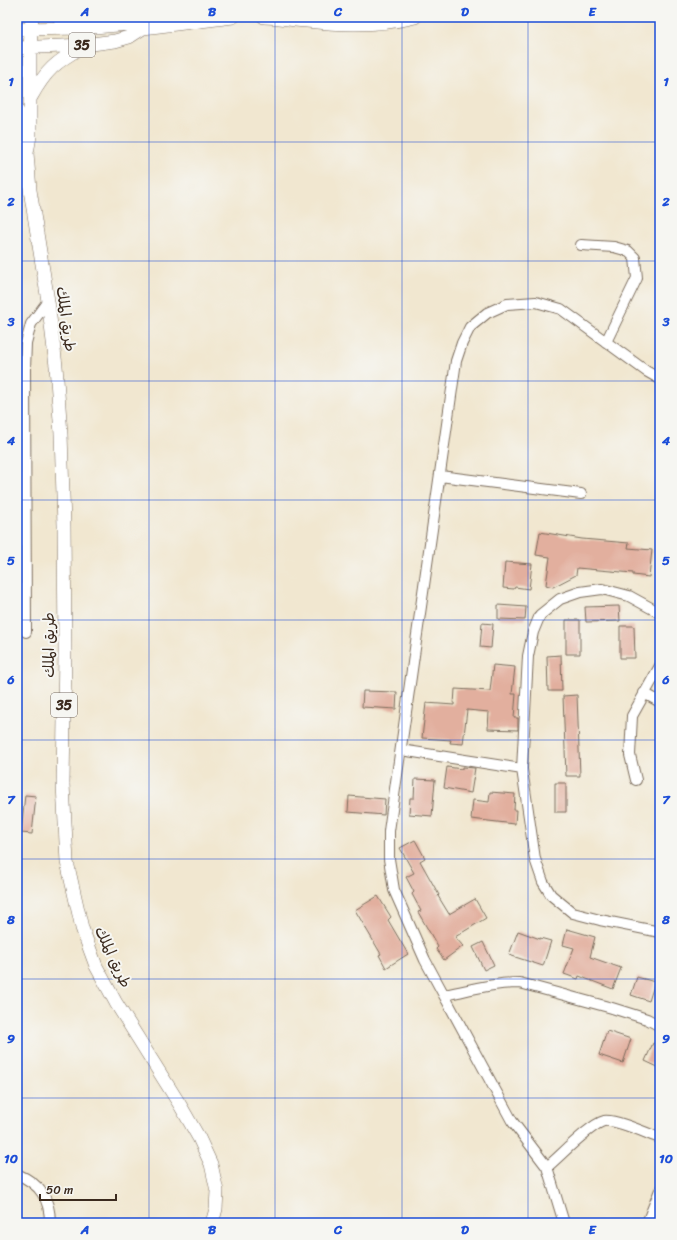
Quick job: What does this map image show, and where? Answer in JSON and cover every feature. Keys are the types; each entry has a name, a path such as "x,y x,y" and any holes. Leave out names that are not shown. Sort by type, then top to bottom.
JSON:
{"main road":[{"path":"59,17 84,28"},
{"name":"35","path":"17,29 32,23 84,28 129,24 143,28 233,17"},
{"path":"264,17 309,22 362,23 402,20 415,17"},
{"name":"طريق الملك","path":"32,23 24,48 31,98 30,136 27,152 30,190 48,301 56,366 61,434 65,630 63,784 67,862 82,928 96,966 135,1033 180,1105 199,1138 211,1164 217,1191 216,1209 212,1223"},
{"name":"35","path":"24,48 84,45 130,37 143,28"},
{"path":"31,98 38,84 49,69 62,58 84,45"},
{"name":"طريق الملك","path":"17,110 20,136 27,152"}],"street":[{"path":"581,245 614,247 628,251 635,258 637,278 606,342"},
{"path":"26,632 26,343 31,324 48,301"},
{"path":"564,1223 547,1167 512,1121 425,960 394,890 388,859 389,831 456,361 462,343 470,327 487,313 507,304 536,302 561,309 646,371 660,379"},
{"path":"440,476 581,494"},
{"path":"660,612 629,596 602,589 580,592 560,600 540,615 533,632 528,656 522,769 535,859 543,882 551,895 573,913 660,932"},
{"path":"636,780 630,755 632,716 660,666"},
{"path":"644,693 660,702"},
{"path":"401,750 522,769"},
{"path":"444,996 473,989 510,983 520,983 612,1008 660,1026"},
{"path":"547,1167 580,1137 605,1121 616,1122 660,1138"},
{"path":"17,1174 28,1178 38,1186 46,1198 50,1211 50,1223"},
{"path":"648,1223 660,1190"}],"building":[{"path":"540,532 582,539 629,543 628,548 652,550 649,577 633,575 633,573 577,568 576,575 553,587 546,585 550,557 536,555"},
{"path":"505,562 532,564 529,589 515,587 514,589 503,588"},
{"path":"498,605 526,607 525,620 498,619"},
{"path":"619,606 620,621 586,622 585,607"},
{"path":"566,620 580,620 580,654 566,654"},
{"path":"482,623 493,624 491,648 480,647"},
{"path":"620,626 634,626 635,658 620,658"},
{"path":"561,655 562,691 548,691 547,656"},
{"path":"493,665 515,667 512,694 516,694 514,718 518,718 518,730 488,729 489,712 467,710 463,744 450,743 451,740 422,738 426,703 454,705 455,689 490,691"},
{"path":"363,691 397,692 396,709 362,707"},
{"path":"577,695 580,776 566,776 563,696"},
{"path":"447,767 462,769 462,767 475,768 471,793 444,788"},
{"path":"415,779 435,780 432,816 409,814 410,798 414,798"},
{"path":"555,783 566,783 566,812 555,812"},
{"path":"490,792 515,794 515,824 471,819 473,800 489,802"},
{"path":"25,795 36,796 32,834 21,833"},
{"path":"349,796 385,799 384,815 348,812"},
{"path":"415,840 425,858 420,861 449,914 475,899 486,918 455,937 463,946 444,960 436,949 438,947 418,912 421,911 412,894 414,892 406,877 414,873 400,848"},
{"path":"378,896 391,917 388,920 408,954 386,968 379,955 381,954 355,910"},
{"path":"567,929 595,937 590,957 621,968 613,989 579,976 578,979 564,974 574,948 563,945"},
{"path":"518,931 540,939 551,941 543,966 509,955"},
{"path":"483,942 494,965 484,970 473,947"},
{"path":"637,977 655,982 649,1001 631,995"},
{"path":"607,1031 631,1039 623,1063 599,1055"},
{"path":"653,1043 660,1046 660,1068 645,1061"}]}
